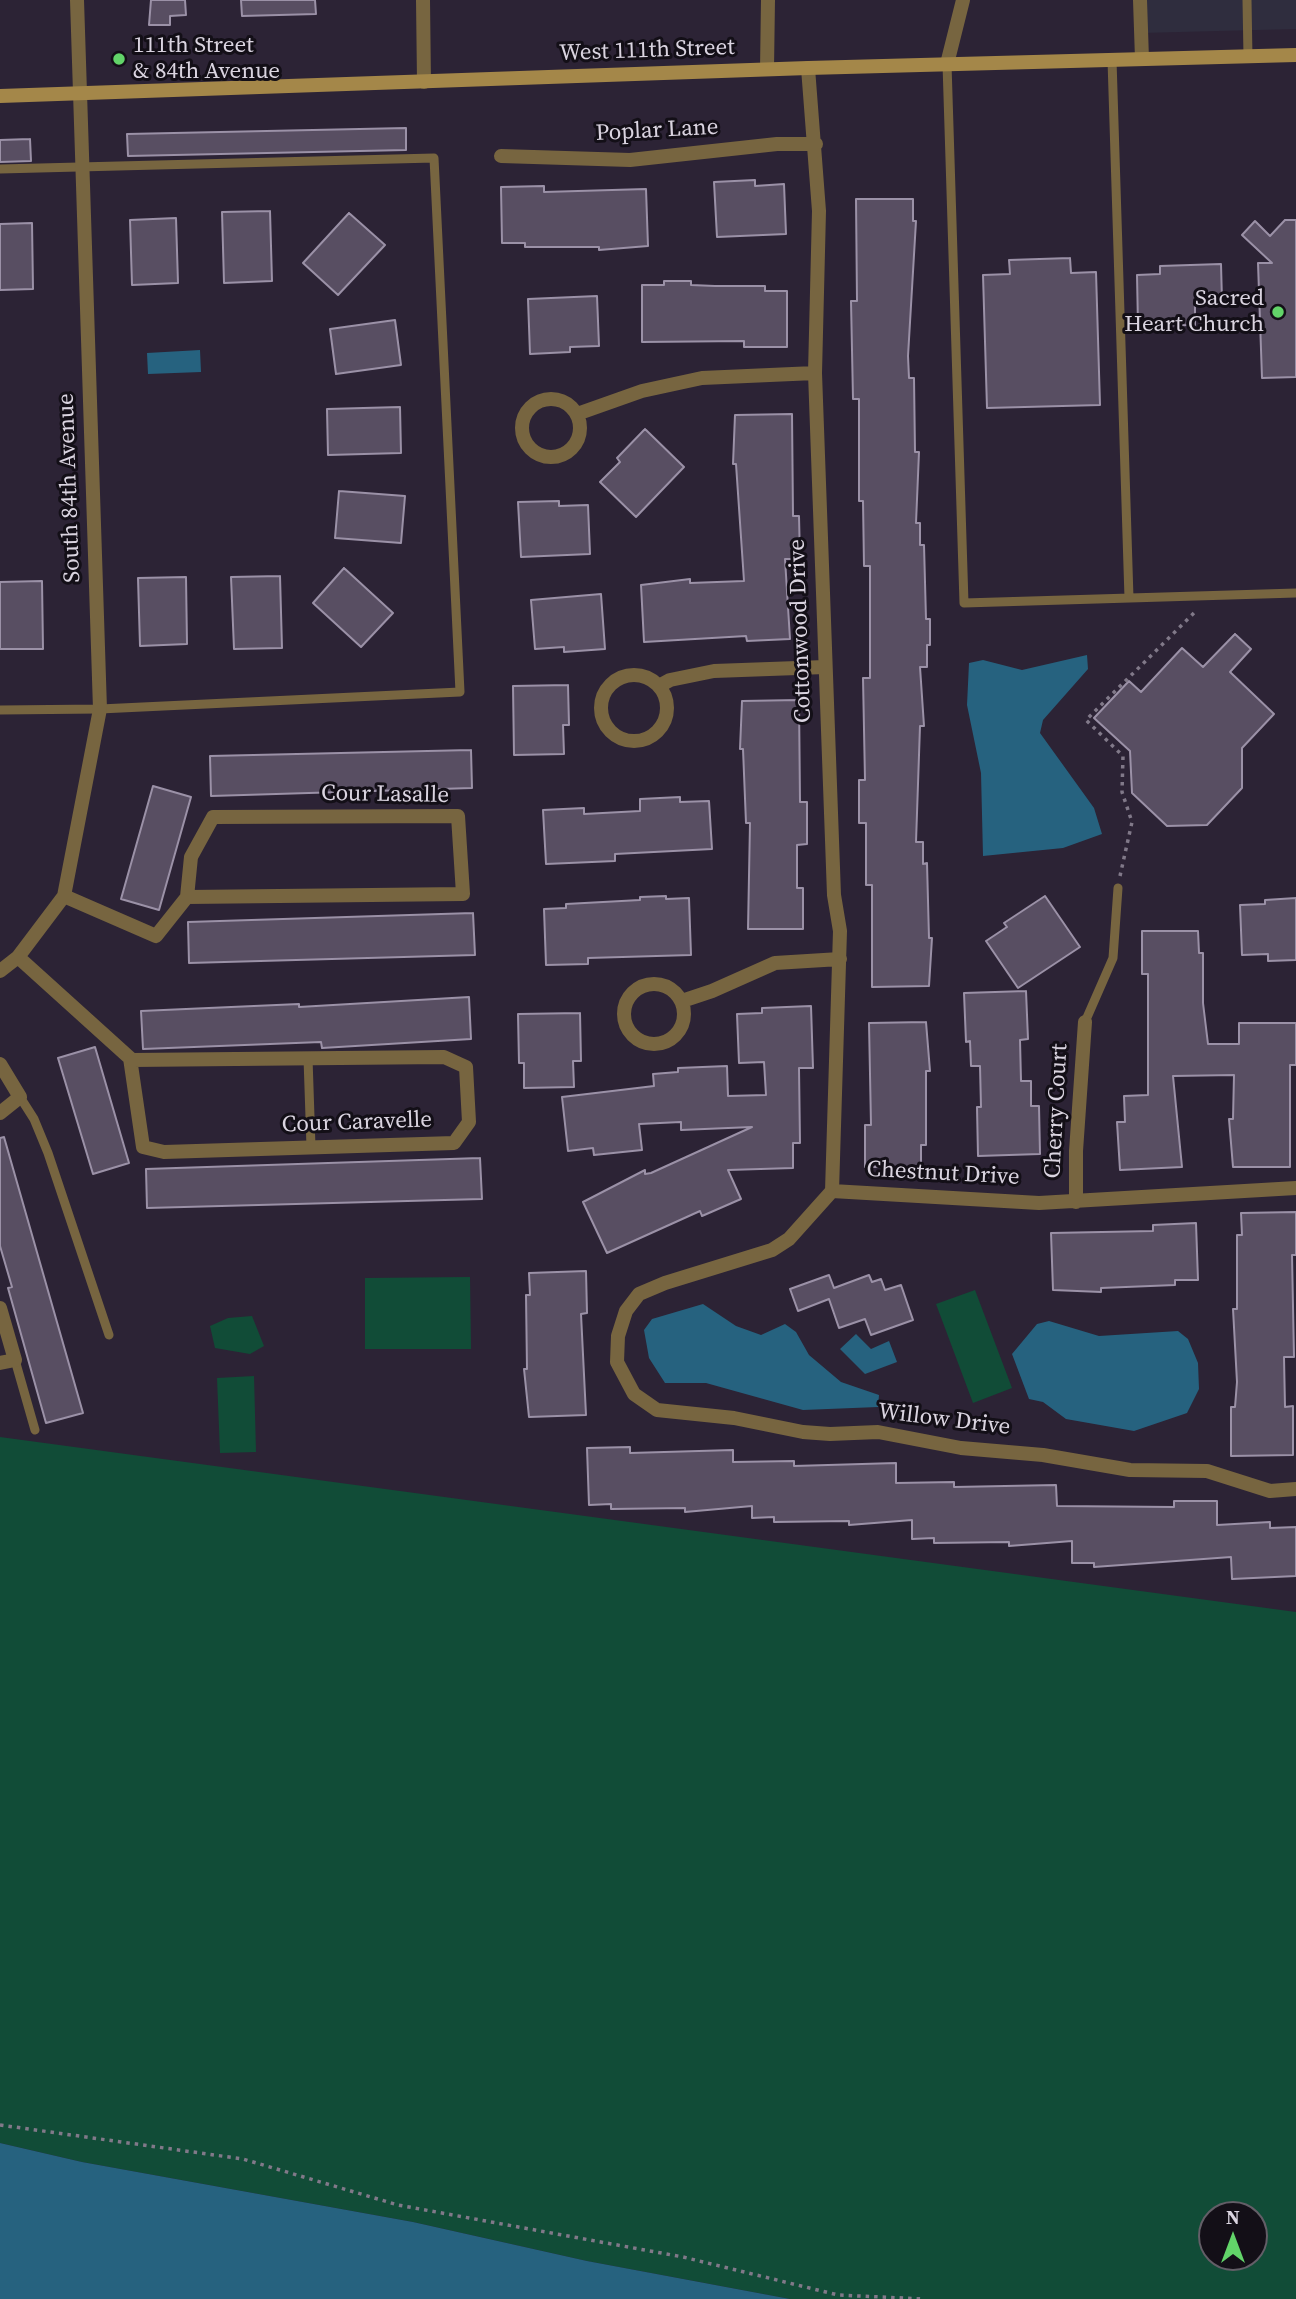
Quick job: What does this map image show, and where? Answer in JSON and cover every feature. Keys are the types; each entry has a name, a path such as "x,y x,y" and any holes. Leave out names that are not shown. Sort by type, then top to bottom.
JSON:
{"main road":[{"name":"West 111th Street","path":"0,96 768,69 1296,55"}],"street":[{"name":"South 84th Avenue","path":"0,971 18,957 64,896 100,709 77,0"},
{"path":"423,0 424,82"},
{"path":"768,0 768,69"},
{"path":"947,64 963,0"},
{"path":"1140,0 1142,59"},
{"name":"Cottonwood Drive","path":"808,68 816,144 819,211 815,373 834,895 841,959 832,1191"},
{"name":"Poplar Lane","path":"501,156 630,160 777,144 816,144"},
{"path":"577,414 642,391 702,378 815,373"},
{"path":"543,400 562,401 577,414 581,432 578,441 565,455 546,457 530,448 524,440 522,430 527,412 543,400"},
{"path":"659,687 670,680 714,671 825,667"},
{"path":"641,676 659,687 667,706 666,718 653,735 633,741 612,733 601,715 604,693 611,685 620,678 641,676"},
{"name":"Cour Lasalle","path":"458,816 463,894 187,897 191,857 213,817 458,816"},
{"path":"64,896 156,936 187,897"},
{"path":"18,957 130,1058"},
{"path":"682,1001 775,963 841,959"},
{"path":"658,984 668,986 682,1001 684,1020 681,1029 666,1042 646,1043 637,1039 626,1024 626,1004 638,988 658,984"},
{"name":"Cherry Court","path":"1076,1202 1076,1151 1085,1022"},
{"name":"Cour Caravelle","path":"444,1057 466,1068 469,1122 454,1143 164,1152 143,1147 130,1058 444,1057"},
{"path":"0,1064 19,1097 0,1114"},
{"name":"Chestnut Drive","path":"832,1191 1012,1202 1076,1202 1148,1194 1221,1194 1296,1188"},
{"name":"Willow Drive","path":"832,1191 789,1239 772,1250 665,1283 639,1294 626,1311 618,1336 617,1362 634,1394 657,1410 830,1434 878,1432 961,1448 1042,1454 1130,1470 1207,1471 1270,1491 1296,1489"},
{"path":"0,1308 15,1360 0,1363"}],"lane":[{"path":"1247,0 1248,57"},
{"path":"1112,60 1129,598"},
{"path":"947,64 964,603 1296,593"},
{"path":"0,169 434,158 460,692 100,709 0,710"},
{"path":"1085,1022 1112,958 1118,888"},
{"path":"308,1058 311,1147"},
{"path":"19,1097 34,1119 48,1153 109,1335"},
{"path":"15,1360 35,1430"}],"path":[{"path":"1118,888 1132,822 1122,792 1123,756 1086,720 1196,611"},
{"path":"0,2125 243,2159 398,2205 684,2257 838,2295 924,2299"}],"shaded area":[{"path":"1140,0 1296,0 1296,29 1141,33"}],"green space":[{"path":"470,1277 471,1349 365,1349 365,1278"},
{"path":"975,1290 1012,1388 973,1403 936,1304"},
{"path":"252,1316 264,1346 250,1354 215,1348 210,1326 228,1318"},
{"path":"254,1376 256,1452 220,1453 217,1378"},
{"path":"0,1437 1296,1612 1296,2299 790,2299 587,2261 413,2222 82,2162 0,2143"}],"water":[{"path":"200,350 201,372 148,374 147,353"},
{"path":"1087,655 1088,669 1043,720 1040,733 1094,808 1102,834 1063,848 983,856 981,773 967,705 969,663 983,660 1022,670"},
{"path":"703,1304 736,1326 761,1335 785,1324 796,1332 809,1355 841,1382 879,1395 878,1407 803,1410 706,1383 665,1383 649,1358 644,1330 652,1319"},
{"path":"1049,1321 1099,1336 1178,1331 1188,1339 1198,1363 1199,1389 1187,1413 1134,1431 1066,1419 1043,1402 1029,1399 1012,1354 1037,1324"},
{"path":"856,1334 871,1349 889,1341 897,1362 865,1374 840,1349"},
{"path":"0,2143 82,2162 413,2222 587,2261 790,2299 0,2299"}],"building":[{"path":"151,0 185,0 186,15 170,16 170,25 149,25"},
{"path":"241,0 315,0 316,14 242,16"},
{"path":"406,128 406,150 128,156 127,134"},
{"path":"30,139 31,161 0,162 0,140"},
{"path":"755,180 755,186 784,184 786,234 717,237 714,182"},
{"path":"544,186 544,192 646,189 648,246 599,250 599,247 525,247 525,243 502,243 501,187"},
{"path":"856,199 913,199 913,221 916,221 908,356 909,378 914,378 915,452 919,452 916,523 920,523 920,545 924,545 926,619 930,619 930,645 927,645 927,667 920,667 924,726 920,726 916,842 923,842 923,864 927,863 929,938 932,938 929,986 872,987 872,885 866,885 866,823 859,823 859,780 865,780 863,678 870,678 870,566 864,566 863,501 859,501 859,399 853,399 851,301 857,301"},
{"path":"270,211 272,281 224,283 222,212"},
{"path":"349,213 385,245 338,295 303,263"},
{"path":"176,218 178,283 132,285 130,220"},
{"name":"Sacred Heart Church","path":"1285,220 1296,220 1296,377 1262,378 1258,263 1272,263 1242,235 1255,221 1270,236"},
{"path":"32,223 33,289 0,290 0,224"},
{"path":"1070,258 1071,273 1096,272 1100,405 987,408 983,275 1010,274 1009,260"},
{"path":"1221,264 1222,301 1195,302 1195,325 1138,326 1137,275 1160,274 1160,266"},
{"path":"664,281 691,281 691,285 765,286 765,291 787,291 787,347 744,347 744,341 642,342 642,285 664,285"},
{"path":"597,296 599,346 570,347 570,352 530,354 528,299"},
{"path":"395,320 401,365 336,374 330,329"},
{"path":"400,407 401,453 328,455 327,409"},
{"path":"792,414 793,516 799,516 800,559 785,559 790,639 747,641 746,636 644,642 641,585 690,579 690,583 744,581 736,464 733,464 735,415"},
{"path":"645,429 684,467 636,517 600,482 620,462 617,458"},
{"path":"339,491 405,496 401,543 335,538"},
{"path":"559,501 559,506 588,505 590,554 521,557 518,502"},
{"path":"344,568 393,613 361,647 313,603"},
{"path":"280,576 282,648 234,649 231,577"},
{"path":"186,577 187,644 140,646 138,578"},
{"path":"42,581 43,649 0,649 0,582"},
{"path":"601,594 605,649 564,652 564,647 535,649 531,600"},
{"path":"1235,634 1251,649 1230,672 1274,714 1242,748 1242,788 1207,825 1167,826 1132,793 1130,751 1094,718 1129,681 1141,692 1182,648 1203,667"},
{"path":"568,685 569,725 563,725 564,754 514,755 513,686"},
{"path":"799,700 800,802 807,802 807,844 797,845 797,888 803,888 803,929 748,929 750,823 746,823 743,749 740,749 742,701"},
{"path":"471,750 472,788 211,796 210,756"},
{"path":"153,786 191,797 159,910 121,899"},
{"path":"680,797 680,802 709,801 712,849 615,854 615,861 546,864 543,810 584,808 584,814 640,811 640,799"},
{"path":"666,896 666,899 689,898 691,955 588,958 588,964 546,965 544,909 566,908 566,904"},
{"path":"1045,896 1080,947 1018,988 986,941 1007,927 1004,923"},
{"path":"1296,898 1296,960 1268,961 1268,954 1242,955 1240,905 1265,904 1265,900"},
{"path":"473,913 475,955 189,963 188,922"},
{"path":"1142,931 1198,931 1199,953 1203,953 1203,1003 1208,1044 1239,1044 1239,1023 1296,1023 1296,1065 1290,1065 1290,1167 1233,1167 1229,1119 1233,1119 1234,1075 1173,1076 1182,1167 1120,1170 1117,1122 1125,1122 1124,1096 1148,1095 1148,974 1142,974"},
{"path":"1026,991 1028,1039 1020,1040 1021,1081 1031,1081 1031,1106 1039,1106 1040,1154 978,1156 980,1066 971,1066 970,1041 966,1042 964,993"},
{"path":"469,997 471,1039 322,1048 321,1042 143,1049 141,1011 299,1004 299,1007"},
{"path":"811,1006 813,1068 799,1068 800,1143 793,1143 793,1168 728,1170 741,1199 702,1216 700,1211 607,1253 583,1202 645,1170 645,1174 651,1173 752,1127 681,1130 681,1122 639,1124 642,1150 594,1155 593,1148 568,1151 562,1097 654,1086 653,1074 678,1072 678,1068 727,1066 728,1096 766,1095 764,1062 739,1063 737,1014 762,1013 762,1008"},
{"path":"580,1013 581,1061 573,1061 574,1087 524,1088 524,1063 519,1063 518,1014"},
{"path":"926,1022 930,1071 926,1071 926,1145 921,1145 921,1167 865,1167 865,1125 871,1125 869,1023"},
{"path":"95,1047 129,1163 93,1174 58,1058"},
{"path":"4,1137 83,1413 46,1423 8,1288 12,1287 0,1246 0,1138"},
{"path":"480,1158 482,1199 147,1208 146,1169"},
{"path":"1296,1212 1296,1255 1292,1255 1294,1357 1284,1357 1285,1407 1293,1406 1293,1455 1231,1456 1231,1407 1235,1407 1237,1382 1233,1309 1237,1309 1237,1235 1242,1235 1241,1213"},
{"path":"1196,1223 1198,1280 1175,1280 1175,1285 1101,1288 1101,1292 1053,1290 1051,1233 1153,1231 1153,1225"},
{"path":"586,1271 587,1313 581,1314 586,1415 529,1417 524,1369 527,1369 526,1295 530,1295 529,1273"},
{"path":"829,1275 834,1288 869,1275 872,1282 881,1279 885,1290 901,1285 913,1320 871,1335 865,1319 839,1328 829,1299 798,1311 790,1289"},
{"path":"630,1447 630,1453 733,1450 733,1462 794,1461 794,1466 896,1463 896,1483 954,1482 954,1487 1056,1485 1057,1506 1174,1507 1174,1501 1217,1501 1217,1525 1270,1522 1270,1528 1296,1527 1296,1576 1232,1579 1231,1557 1094,1567 1094,1563 1072,1563 1072,1541 1009,1546 1009,1542 934,1543 934,1538 912,1539 912,1520 849,1525 849,1521 774,1522 774,1517 752,1518 752,1506 685,1512 685,1508 611,1509 611,1504 589,1505 587,1448"}],"place":[{"name":"111th Street & 84th Avenue","path":"119,59"},
{"name":"Sacred Heart Church","path":"1278,312"}]}
